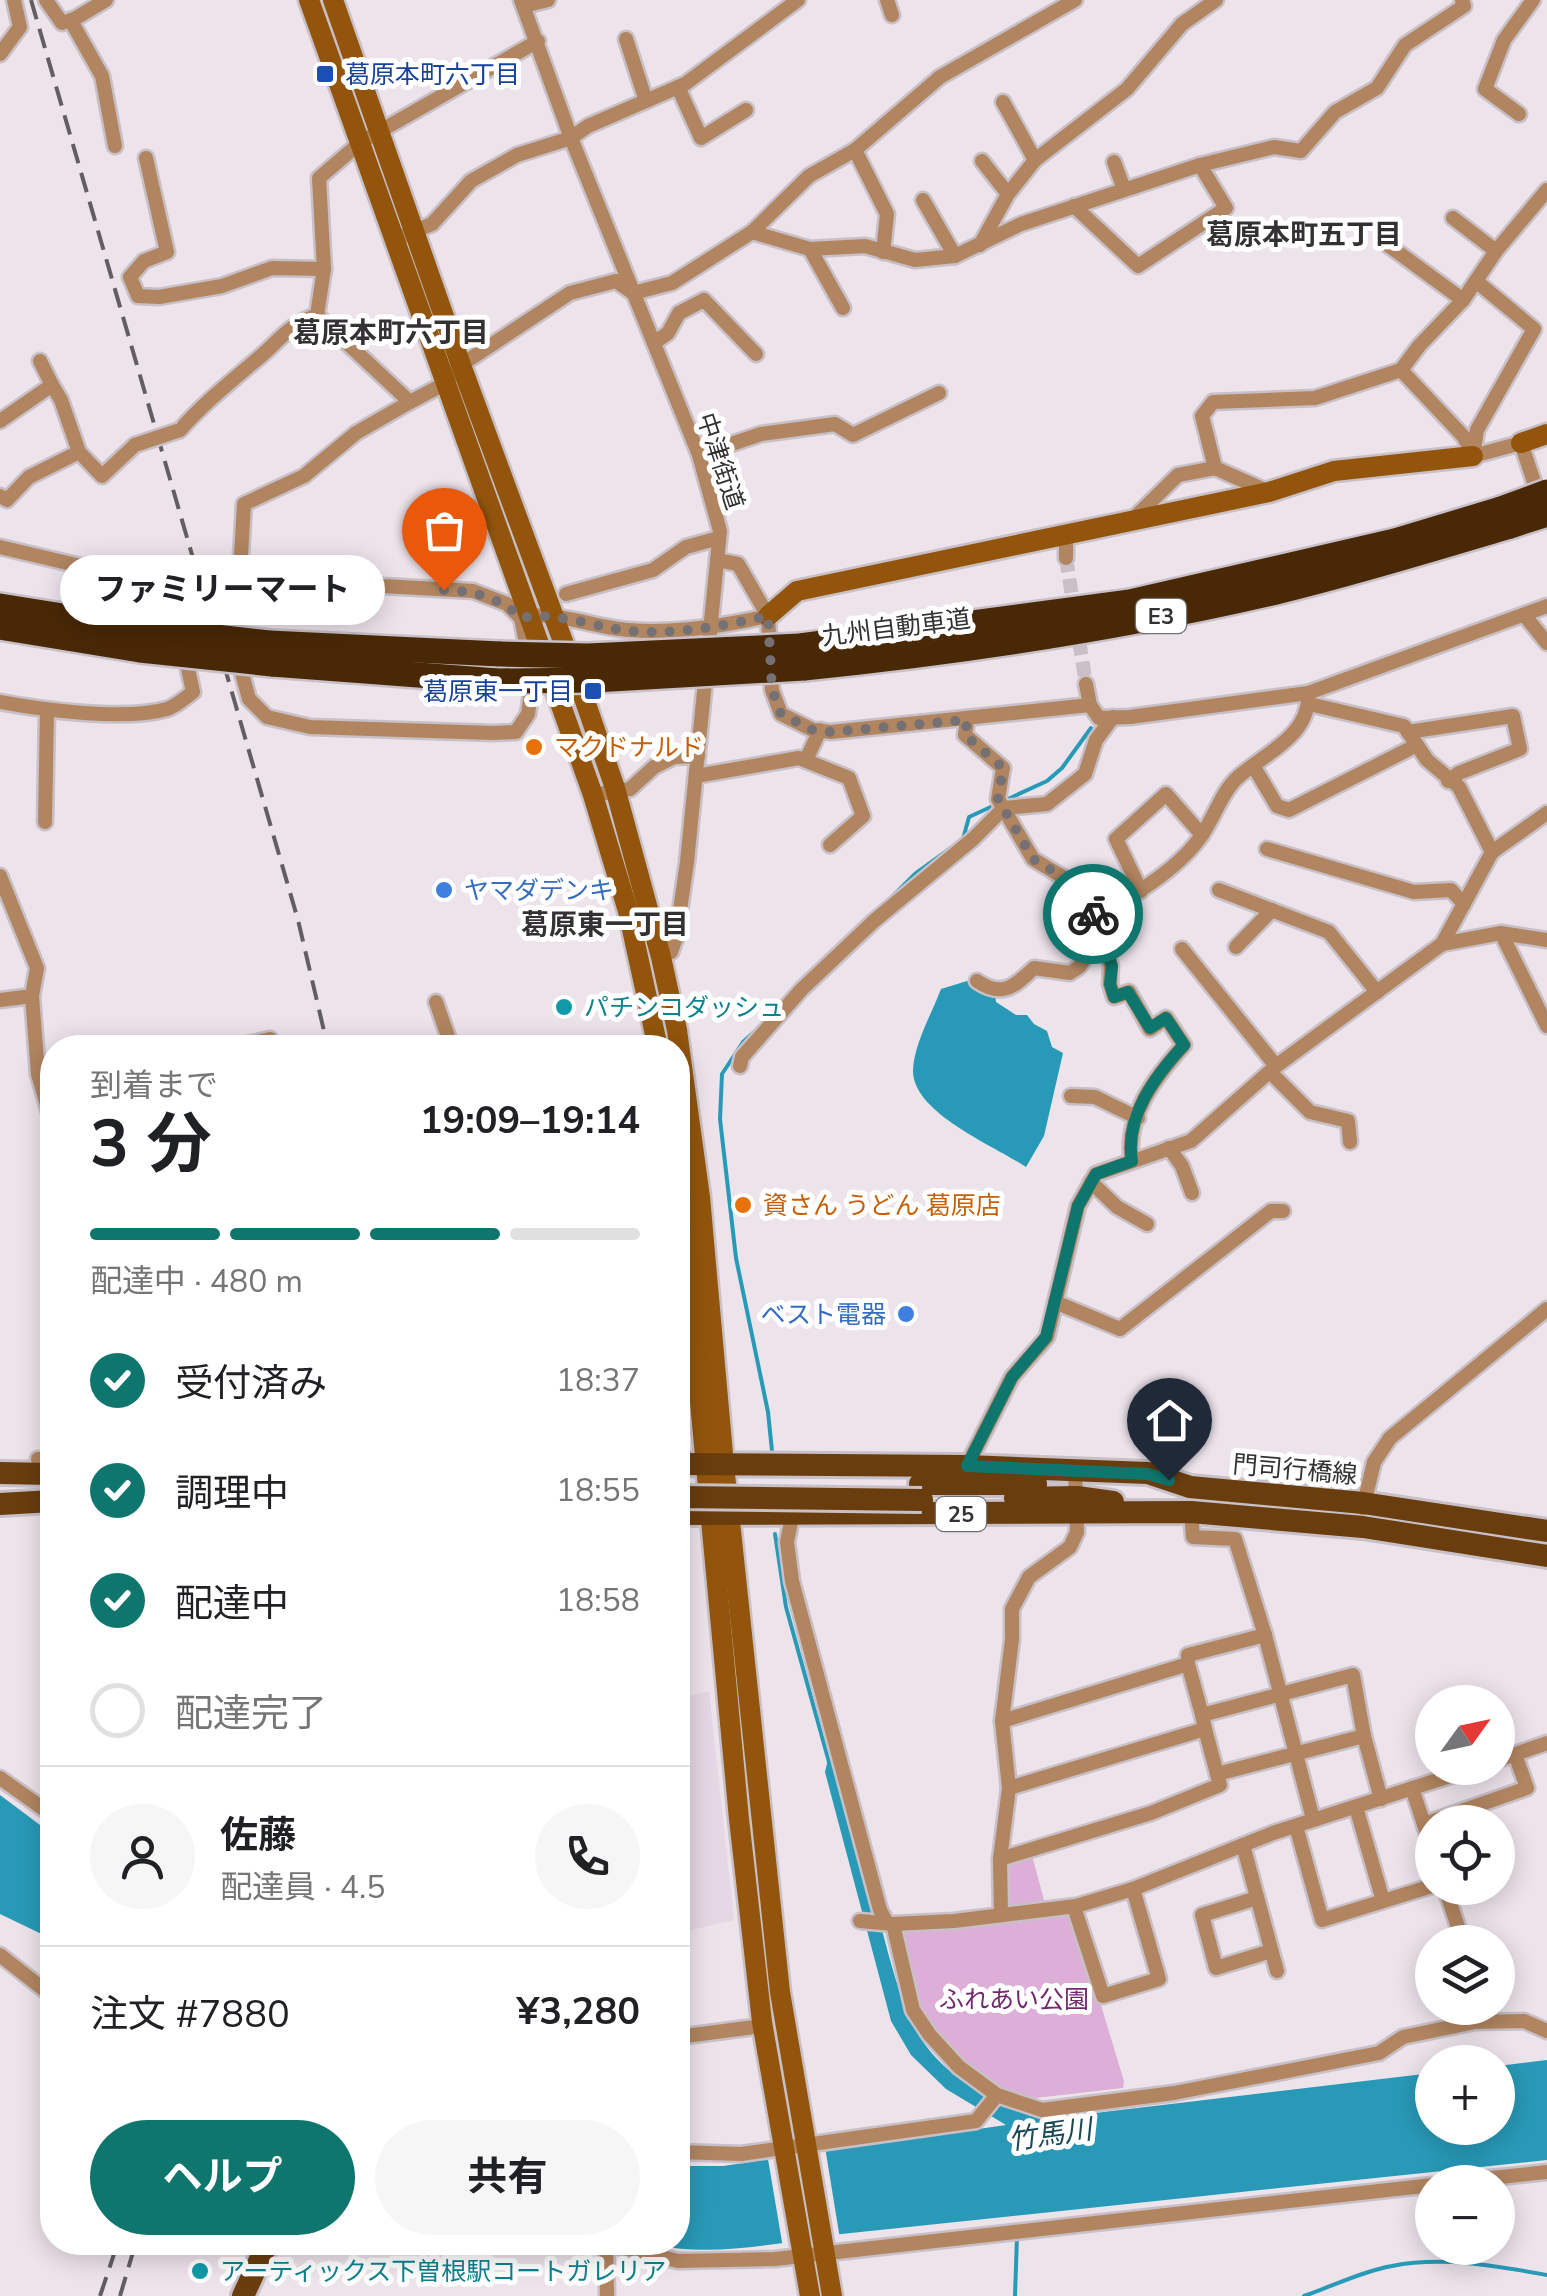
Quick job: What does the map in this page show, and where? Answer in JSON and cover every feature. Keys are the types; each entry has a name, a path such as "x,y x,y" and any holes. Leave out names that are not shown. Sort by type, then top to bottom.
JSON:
{"highway":[{"name":"九州自動車道","path":"1506,517 1547,492"},
{"name":"九州自動車道","path":"0,626 498,681 612,680 802,657 1130,602 1506,517 1547,514"},
{"name":"九州自動車道","path":"0,606 139,639"},
{"name":"九州自動車道","path":"270,654 802,657"}],"main road":[{"path":"0,1460 40,1476"},
{"name":"門司行橋線","path":"690,1464 967,1466 1191,1512 1362,1527 1547,1556"},
{"path":"0,1473 40,1478"},
{"name":"門司行橋線","path":"690,1514 799,1514 1077,1491 1148,1474 1190,1487 1363,1503 1547,1531"},
{"path":"690,1482 921,1492"},
{"path":"4,1499 40,1483"},
{"path":"690,1497 1077,1491"},
{"path":"244,2296 262,2255"}],"street":[{"path":"0,54 20,27 14,0"},
{"path":"46,0 62,23 106,0"},
{"path":"310,0 416,232 616,792 661,958 672,1035"},
{"path":"333,0 395,239 524,616 593,795 628,911 655,1035"},
{"path":"522,3 548,0"},
{"path":"395,239 432,224 470,181 518,156 571,138 588,126 678,87 798,0"},
{"path":"241,554 244,504 304,476 356,433 446,383 461,365 570,293 616,281 633,293 672,282 752,232 809,176 855,150 940,77 1075,0"},
{"path":"980,246 1008,194 1035,160 1126,89 1182,24 1216,0"},
{"path":"752,232 810,249 866,246 915,260 955,256 1020,224 1200,165 1274,147 1301,151 1335,112 1377,88 1406,45 1464,6 1462,0"},
{"path":"1519,114 1485,89 1504,40 1532,0"},
{"name":"中津街道","path":"522,3 571,138 699,454 719,538 676,938 671,952 661,958"},
{"path":"71,20 102,76 115,146"},
{"path":"626,39 646,101"},
{"path":"316,314 324,270 319,178 370,137 538,41"},
{"path":"678,87 701,138 746,110"},
{"path":"1004,102 1035,160"},
{"path":"855,150 886,214 882,252"},
{"path":"146,158 167,252 144,261 130,278 138,296 159,297 222,286 272,268 324,270"},
{"path":"982,161 1008,194"},
{"path":"1114,162 1124,190"},
{"path":"1074,206 1138,266 1226,208 1200,165"},
{"path":"1215,468 1202,416 1213,402 1315,398 1401,370 1418,346 1463,300 1496,251 1545,194"},
{"path":"923,200 955,256"},
{"path":"1454,218 1496,251"},
{"path":"1388,244 1463,300"},
{"path":"810,249 843,308"},
{"path":"1473,456 1477,430 1534,329 1476,281"},
{"path":"654,342 668,332 679,313 704,300 756,354"},
{"path":"316,314 410,402"},
{"path":"40,361 62,400 80,452 102,476 134,445 180,430 206,401 260,358 292,324 316,314"},
{"path":"1401,370 1464,436 1473,456"},
{"path":"0,422 52,384"},
{"path":"699,454 761,434 816,426 835,424 853,436 939,393"},
{"path":"524,616 533,680 528,714 516,732 310,726 267,717 249,699 234,644 232,598 253,587 299,576 474,591 524,616 672,632 768,616 797,591 1270,492 1334,470 1473,456 1547,434"},
{"path":"1521,443 1547,522"},
{"path":"0,496 7,500 29,477 80,452"},
{"path":"1133,519 1178,475 1215,468 1270,492"},
{"path":"1066,534 1066,558"},
{"path":"566,594 653,570 686,548 719,538"},
{"path":"0,547 159,581 173,598 193,692 171,708 147,712 47,711 0,702"},
{"path":"718,560 738,564 768,616 772,690 781,714 820,730 967,720 1090,705"},
{"path":"1086,684 1090,705 1099,718 1308,699 1547,606"},
{"path":"1525,616 1547,643"},
{"path":"1308,699 1404,726 1448,782 1459,787 1492,852"},
{"path":"1094,918 1141,892 1202,835 1235,780 1296,731 1308,699"},
{"path":"45,822 47,711"},
{"path":"1254,767 1277,806 1289,810 1412,739 1512,716 1520,749 1458,773 1448,782"},
{"path":"740,1066 742,1057 802,989 874,921 974,839 1004,808 1047,804 1085,774 1096,740 1113,718"},
{"path":"967,720 965,735 1003,768 998,799 1033,859 1086,891 1112,966 1110,984 1114,997 1128,992 1150,1028 1166,1018 1184,1045 1154,1078 1130,1147 1132,1161"},
{"path":"806,760 820,730"},
{"path":"593,795 630,789 654,766 674,757 698,756"},
{"path":"696,776 798,758 849,778 863,816 830,845"},
{"path":"1141,892 1116,838 1166,794 1202,835"},
{"path":"967,1466 1012,1377 1046,1337 1078,1206 1096,1174 1191,1141 1273,1069 1442,944 1492,852 1547,812"},
{"path":"1268,850 1414,892 1451,890 1464,904"},
{"path":"0,876 37,968 32,996 40,1080"},
{"path":"1219,890 1329,932 1377,992"},
{"path":"1236,947 1272,910"},
{"path":"1442,944 1501,933 1547,940"},
{"path":"1501,933 1547,1026"},
{"path":"977,981 998,992 1011,989 1034,968 1070,973 1079,967 1100,936"},
{"path":"1182,949 1310,1112 1348,1122 1350,1142"},
{"path":"0,1000 32,996"},
{"path":"436,1002 447,1035"},
{"path":"1071,1096 1095,1097 1138,1118"},
{"path":"1169,1148 1182,1166 1192,1193"},
{"path":"690,1151 708,1268 714,1464"},
{"path":"1091,1182 1117,1207 1147,1224"},
{"path":"1055,1302 1120,1329 1271,1211 1283,1211"},
{"path":"690,1266 780,1992 832,2296"},
{"path":"1362,1527 1363,1503 1374,1462 1390,1438 1547,1309"},
{"path":"1001,1916 1000,1859 1010,1788 1002,1721 1012,1609 1029,1577 1070,1547 1077,1532 1077,1491"},
{"path":"1191,1512 1193,1537 1235,1539 1265,1635 1313,1819"},
{"path":"720,1514 762,2026 810,2296"},
{"path":"799,1514 792,1522 788,1542 792,1581 880,1910 913,2010 959,2067 997,2095 1042,2110 1174,2093 1379,2053 1403,2036 1440,2025"},
{"path":"1000,1859 1152,1813 1220,1785 1188,1655 1265,1635"},
{"path":"1002,1721 1188,1664"},
{"path":"1010,1788 1353,1674 1381,1799"},
{"path":"1217,1774 1364,1736"},
{"path":"1478,1805 1527,1788 1515,1754 1547,1743"},
{"path":"0,1778 40,1806"},
{"path":"860,1920 1001,1916 1074,1907 1133,1889 1313,1819 1421,1785"},
{"path":"1412,1788 1418,1805"},
{"path":"1356,1807 1383,1902"},
{"path":"1296,1826 1322,1920 1415,1892"},
{"path":"1243,1845 1277,1971"},
{"path":"1074,1907 1103,1996 1159,1980 1133,1889"},
{"path":"1257,1898 1202,1915 1216,1968 1271,1952"},
{"path":"0,1955 40,1987"},
{"path":"1515,2019 1547,2030"},
{"path":"690,2036 762,2026"},
{"path":"690,2152 784,2151 976,2121 997,2095"},
{"path":"1515,2175 1547,2172"},
{"path":"653,2255 678,2261 802,2253 1415,2187"},
{"path":"604,2255 606,2296"}],"shaded area":[{"path":"709,1691 734,1920 690,1930 690,1696"}],"green space":[{"path":"1032,1855 1045,1904 1005,1909 1007,1860"},
{"name":"ふれあい公園","path":"1069,1910 1123,2088 1027,2099 1002,2091 961,2064 918,2011 900,1931"}],"water":[{"path":"967,981 995,994 996,1002 1016,1015 1027,1015 1047,1031 1052,1047 1063,1053 1044,1136 1026,1167 940,1114 916,1086 913,1070 917,1050 941,989"},
{"name":"竹馬川","path":"828,1759 834,1763 909,2016 926,2046 974,2088 1013,2107 1053,2118 1415,2075 1415,2145 1515,2145 1515,2064 1547,2060 1547,2160 1499,2165 1415,2165 1415,2174 739,2248 690,2249 690,2166 723,2166 1006,2125 946,2089 911,2055 891,2021 825,1772"},
{"path":"0,1795 40,1825 40,1933 0,1914"}],"pier":[{"path":"825,2147 840,2239 783,2248 765,2156"}],"waterway":[{"path":"886,903 916,873 963,839 969,817 1047,781 1062,768 1091,728"},
{"path":"762,1025 743,1042 722,1074 720,1119 736,1258 768,1412 772,1451"},
{"path":"775,1534 786,1607 829,1762"},
{"path":"1015,2296 1017,2236"},
{"path":"1304,2296 1370,2271 1411,2263 1470,2263 1547,2275"}],"tunnel":[{"path":"1066,558 1086,684"}],"railway":[{"path":"31,0 298,920 325,1035"},
{"path":"100,2296 114,2255"},
{"path":"120,2296 132,2255"}],"way so far":[{"path":"444,590 474,591 506,604 522,618 527,615 628,630 672,632 768,616 772,690 781,714 813,730 831,732 967,720 965,735 1003,768 998,799 1033,859 1086,891 1093,914"}],"place":[{"name":"葛原本町六丁目","path":"325,74"},
{"name":"ファミリーマート","path":"444,590"},
{"name":"葛原東一丁目","path":"593,691"},
{"name":"マクドナルド","path":"534,747"},
{"name":"ヤマダデンキ","path":"444,890"},
{"name":"パチンコダッシュ","path":"564,1007"},
{"name":"資さん うどん 葛原店","path":"743,1205"},
{"name":"ベスト電器","path":"906,1314"},
{"name":"アーティックス下曽根駅コートガレリア","path":"200,2271"}],"district":[{"name":"葛原本町五丁目","path":"1304,234"},
{"name":"葛原本町六丁目","path":"391,332"},
{"name":"葛原東一丁目","path":"605,924"}],"route":[{"path":"1093,914 1112,966 1110,984 1114,997 1128,992 1150,1028 1166,1018 1184,1045 1154,1078 1130,1147 1132,1161 1096,1174 1078,1206 1046,1337 1012,1377 967,1466 1148,1474 1169,1480"}]}
